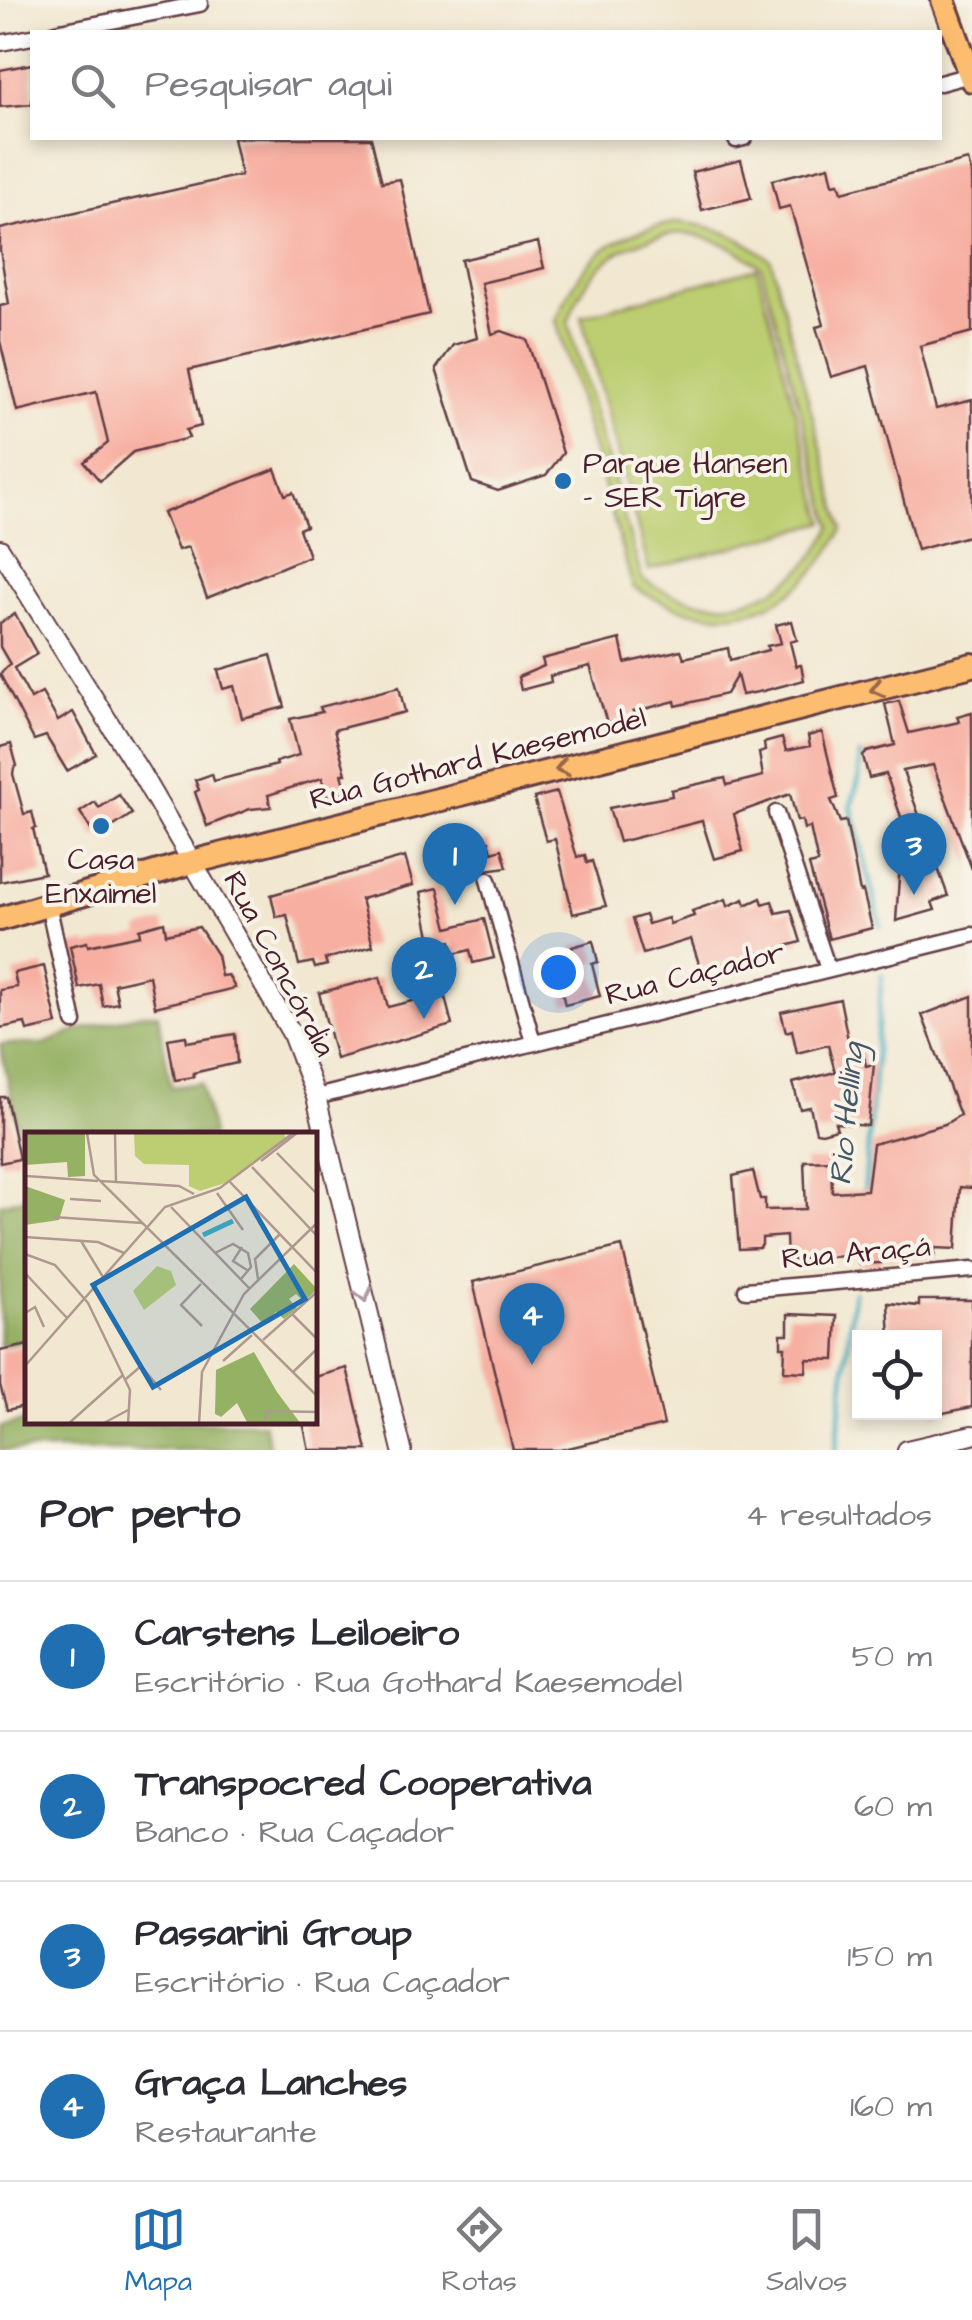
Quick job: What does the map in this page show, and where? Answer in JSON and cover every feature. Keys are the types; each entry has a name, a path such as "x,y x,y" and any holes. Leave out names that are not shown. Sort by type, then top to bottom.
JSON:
{"main road":[{"path":"943,0 971,77"},
{"name":"Rua Gothard Kaesemodel","path":"0,918 192,862 972,665"}],"street":[{"path":"64,30 200,4 199,0"},
{"path":"0,43 30,37"},
{"path":"942,83 971,77"},
{"name":"Rua Concórdia","path":"0,549 140,772 292,1034 316,1096 402,1450"},
{"path":"776,813 828,969"},
{"path":"488,880 533,1042"},
{"path":"48,904 74,1022"},
{"name":"Rua Caçador","path":"316,1096 972,935"},
{"name":"Rua Araçá","path":"746,1290 972,1270"},
{"path":"907,1450 972,1435"}],"green space":[{"path":"679,222 717,230 749,244 771,260 843,529 824,559 802,583 753,611 725,615 696,612 665,603 633,587 556,321 576,280 601,252 617,241","holes":["679,233 713,240 761,267 832,527 796,574 774,590 750,600 697,601 642,579 568,322 585,285 608,259 639,242"]},
{"path":"757,268 825,522 649,570 581,316"},
{"path":"142,1014 158,1014 171,1087 201,1083 211,1132 25,1132 25,1160 0,1044 44,1044 76,1031"},
{"path":"25,1198 25,1340 0,1346 0,1204"},
{"path":"25,1421 25,1425 264,1425 270,1450 0,1450 0,1427"}],"building":[{"path":"30,64 30,104 0,107 0,70"},
{"path":"233,140 372,140 382,182 400,179 429,314 189,370 201,426 186,430 189,438 133,452 100,481 84,462 108,443 96,392 17,411 0,341 0,306 9,304 0,229 241,175"},
{"path":"741,160 751,198 702,210 692,172"},
{"path":"968,160 972,175 972,332 920,346 936,409 972,400 972,535 917,550 868,366 831,377 816,327 824,325 790,206 779,209 772,180 829,166 833,184 839,183 842,192"},
{"path":"538,242 544,268 481,283 492,334 502,331 527,340 563,453 546,475 498,491 472,482 436,369 453,345 477,338 461,260"},
{"path":"275,469 285,495 293,492 306,526 299,529 309,556 207,598 188,547 178,550 163,513"},
{"path":"15,614 37,654 14,668 31,699 42,693 58,721 73,712 96,754 67,771 46,736 34,740 0,674 10,664 0,647 0,623"},
{"path":"792,621 797,640 790,642 804,680 742,695 737,675 726,694 676,706 675,701 607,723 590,666 550,676 551,682 521,690 518,677 544,666 542,659 620,639 625,663 681,650 684,658 728,648 730,660 781,643 776,625"},
{"path":"271,655 285,707 242,718 234,686 223,689 218,670"},
{"path":"399,687 405,712 334,730 347,792 326,797 322,778 268,795 271,807 250,809 207,826 195,792 199,790 195,780 212,774 214,781 277,765 276,762 299,755 290,719 322,712 320,707"},
{"path":"899,701 909,733 959,722 957,716 972,712 972,869 933,765 903,771 948,896 932,902 935,910 896,921 900,863 915,857 886,774 869,778 863,756 895,745 885,704"},
{"path":"822,732 838,798 831,800 840,822 846,821 860,892 863,891 872,928 829,939 809,865 818,863 810,827 804,829 802,820 797,821 790,794 734,814 743,851 714,859 702,821 619,842 609,808 672,796 671,790 725,778 727,785 763,776 759,753 765,751 764,743 782,738 786,751 810,746 808,736"},
{"path":"11,744 17,766 13,774 24,814 32,812 44,873 0,882 0,747"},
{"path":"557,792 577,857 585,855 587,863 592,861 606,906 573,914 555,839 546,841 534,798"},
{"name":"Casa Enxaimel","path":"119,795 132,814 96,838 80,812 95,802 99,808"},
{"path":"472,835 477,844 489,841 492,852 502,849 507,867 448,883 438,844"},
{"path":"405,857 413,885 361,899 373,946 325,959 327,965 299,965 287,915 276,917 271,895"},
{"path":"438,888 448,928 484,919 494,958 473,963 470,950 454,954 451,941 432,946 421,892"},
{"path":"761,898 763,904 772,901 776,913 791,910 801,942 701,970 691,939 643,954 632,919 645,915 648,924 668,918 670,924 726,899 728,906 744,899 746,905"},
{"path":"164,922 166,934 199,927 217,955 221,976 228,975 235,988 155,1007 149,976 114,984 118,1003 103,1006 99,984 79,988 70,946 140,935 139,929"},
{"path":"593,941 598,962 592,964 600,996 565,1005 554,960 573,953 572,947"},
{"path":"44,966 57,1024 27,1031 25,1023 0,1028 0,990 17,987 14,973"},
{"path":"380,977 388,1007 444,993 452,1025 336,1059 319,993"},
{"path":"972,996 972,1188 960,1187 956,1249 935,1248 934,1258 881,1257 881,1263 860,1264 861,1255 787,1260 786,1236 762,1238 759,1248 739,1249 733,1176 753,1171 760,1199 765,1199 765,1210 806,1209 804,1161 831,1160 832,1192 867,1190 873,1144 945,1124 960,1115 922,1015"},
{"path":"840,999 850,1050 862,1048 866,1066 874,1064 868,1126 835,1123 837,1129 822,1133 816,1132 810,1107 800,1109 793,1083 835,1072 828,1045 797,1053 792,1030 786,1032 781,1012"},
{"path":"235,1034 237,1063 175,1080 168,1039 186,1036 187,1042"},
{"path":"0,1097 6,1097 19,1159 0,1163"},
{"path":"622,1246 664,1425 560,1450 513,1450 473,1282"},
{"path":"919,1300 972,1300 972,1407 942,1413 942,1330 890,1330 888,1303 919,1306"},
{"path":"788,1314 837,1316 835,1360 807,1359 806,1372 784,1371 781,1334 788,1334"},
{"path":"25,1346 25,1406 7,1410 0,1385 0,1351"},
{"path":"347,1368 367,1450 309,1450 304,1425 318,1425 318,1376"}],"waterway":[{"name":"Rio Helling","path":"860,755 859,779 851,806 881,926"},
{"name":"Rio Helling","path":"864,1196 882,975"},
{"name":"Rio Helling","path":"836,1450 854,1292"}],"place":[{"name":"Parque Hansen - SER Tigre","path":"563,481"},
{"name":"Casa Enxaimel","path":"101,826"},
{"name":"Passarini Group","path":"914,895"},
{"name":"Carstens Leiloeiro","path":"455,905"},
{"name":"Transpocred Cooperativa","path":"424,1019"},
{"name":"Graça Lanches","path":"532,1365"}]}
